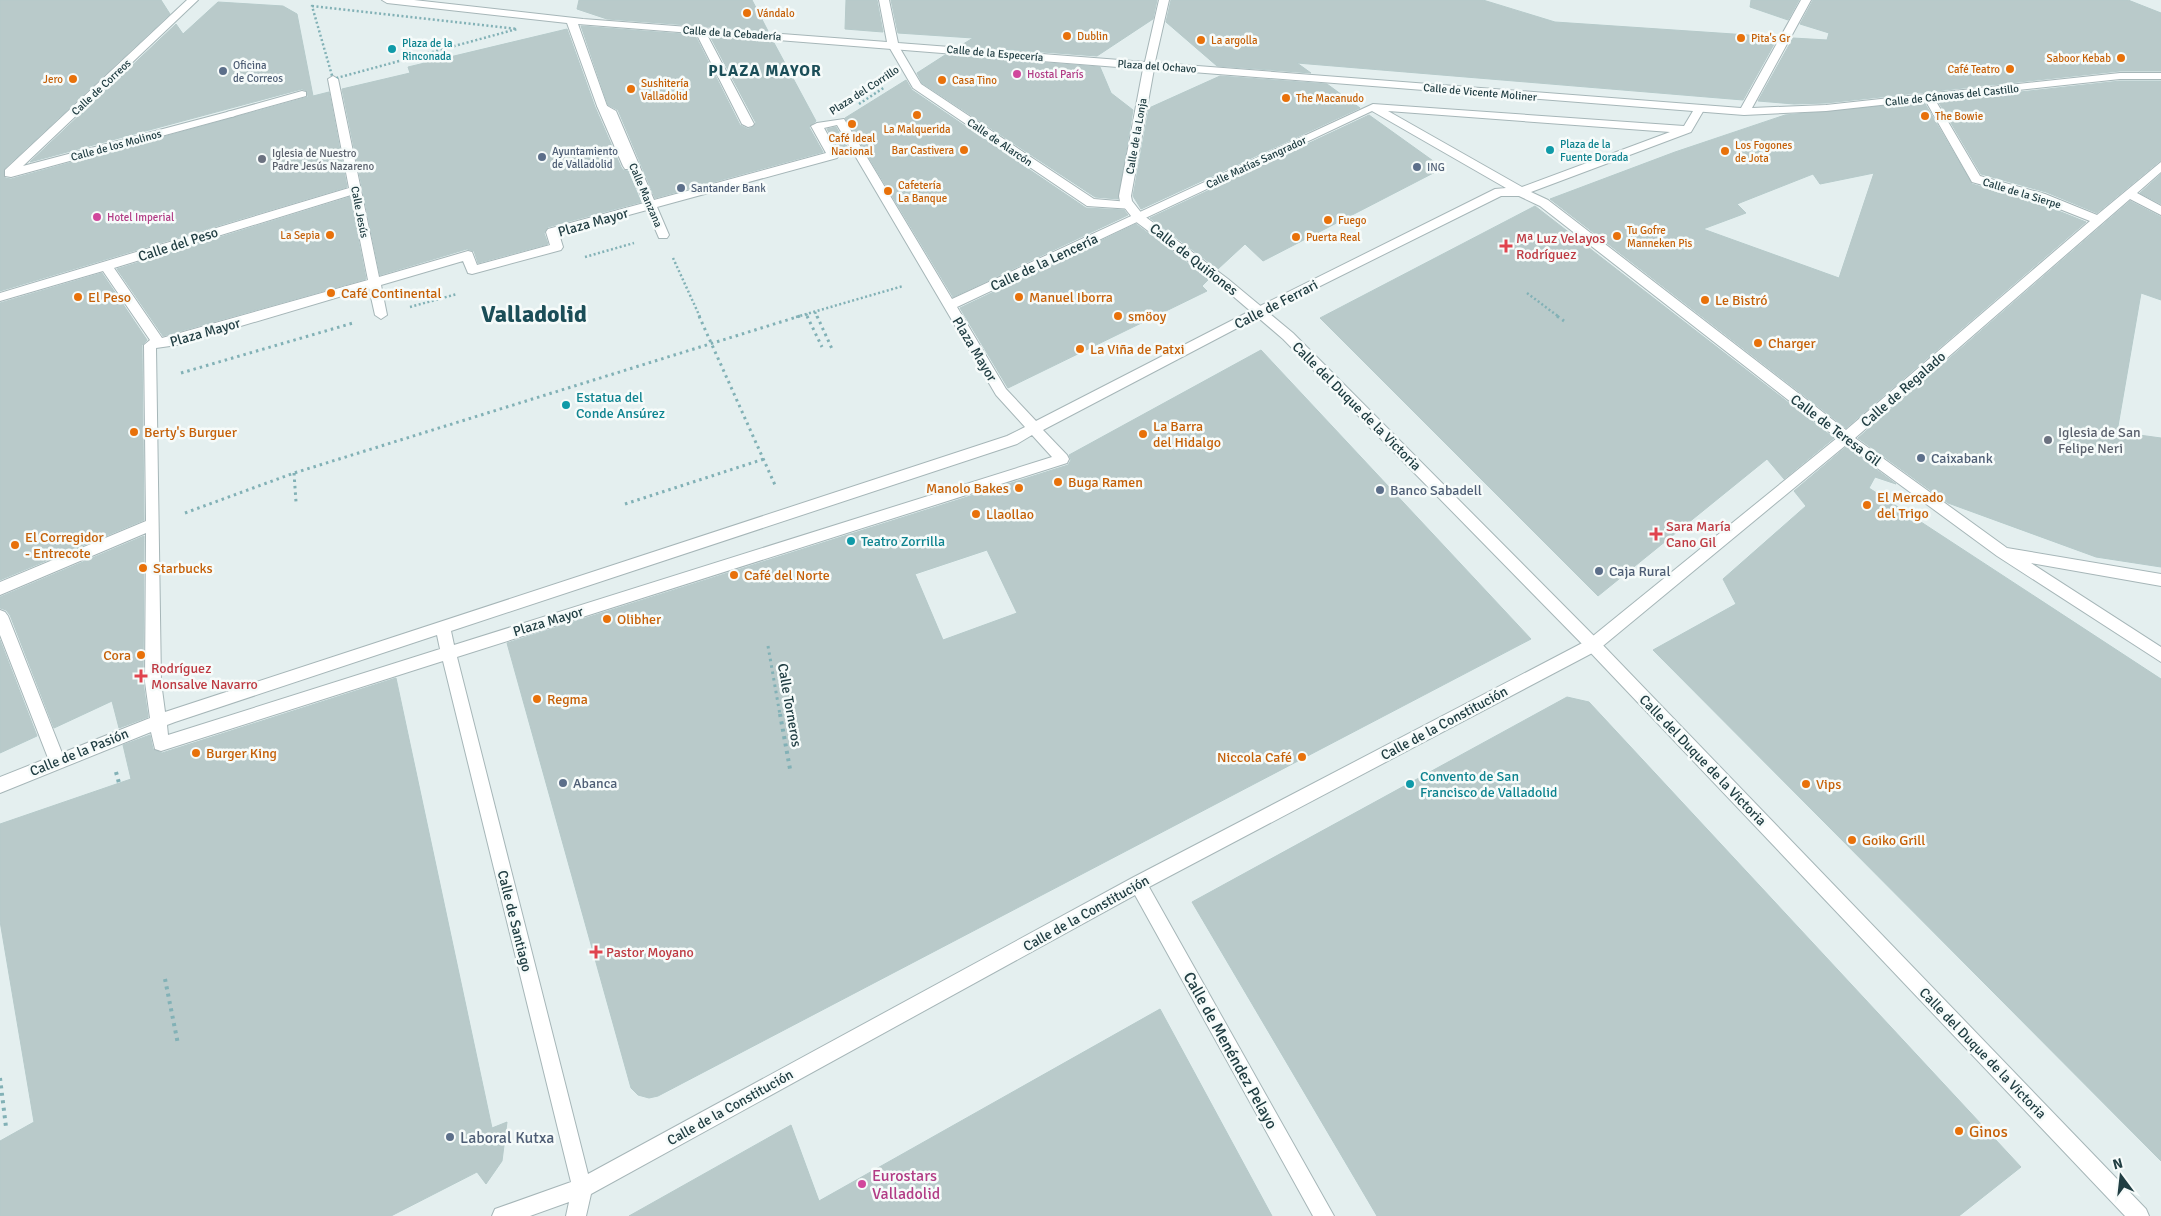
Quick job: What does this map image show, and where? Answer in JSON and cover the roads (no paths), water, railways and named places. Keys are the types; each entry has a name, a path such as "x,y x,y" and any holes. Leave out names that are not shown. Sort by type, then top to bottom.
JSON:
{"street":[{"name":"Calle de Correos","path":"4,175 193,0"},
{"path":"387,0 571,20"},
{"name":"Calle de Alarcón","path":"884,0 893,45 916,86 1092,204 1129,206"},
{"name":"Calle de la Lonja","path":"1129,206 1125,196 1149,66 1164,0"},
{"path":"1744,112 1806,0"},
{"name":"Calle de la Cebadería","path":"571,20 893,45"},
{"name":"Calle Manzana","path":"571,20 602,106 612,110 663,235"},
{"path":"700,30 748,124"},
{"name":"Calle de la Especería","path":"893,45 1098,62"},
{"name":"Plaza del Ochavo","path":"1098,62 1216,70"},
{"name":"Calle de Vicente Moliner","path":"1216,70 1744,112"},
{"name":"Calle de Cánovas del Castillo","path":"1744,112 1826,108 2120,76 2161,76"},
{"name":"Calle Jesús","path":"333,79 381,315"},
{"name":"Calle de los Molinos","path":"4,175 302,94"},
{"name":"Calle de la Sierpe","path":"1929,98 1976,179 2041,197 2099,220"},
{"path":"602,106 629,167"},
{"path":"1373,107 1687,130"},
{"path":"1373,107 1521,192 1687,130 1700,108"},
{"name":"Calle Matías Sangrador","path":"1139,218 1373,107"},
{"name":"Plaza Mayor","path":"840,121 1000,392 1062,459 161,744 153,682 150,345 468,255 472,270 557,247 552,232 651,206 833,155 817,126 840,121"},
{"name":"Calle de Regalado","path":"1593,645 1846,438 2161,166"},
{"name":"Calle del Peso","path":"0,297 107,267 258,217 356,190"},
{"name":"Calle de Ferrari","path":"1035,430 1260,311 1499,192 1521,192"},
{"name":"Calle de Teresa Gil","path":"1521,192 1544,203 1846,438 2002,552 2161,655"},
{"path":"2129,193 2161,212"},
{"name":"Calle de Quiñones","path":"1129,206 1139,218 1260,311"},
{"name":"Calle de la Lencería","path":"948,306 1139,218"},
{"path":"107,267 159,344"},
{"name":"Calle del Duque de la Victoria","path":"1260,311 1303,351 1593,645 2139,1216"},
{"name":"Plaza Mayor","path":"158,721 1012,440 1035,430"},
{"path":"0,590 153,524"},
{"path":"2002,552 2161,580"},
{"path":"0,616 57,760"},
{"name":"Calle de Santiago","path":"442,626 582,1188 576,1216"},
{"name":"Calle de la Constitución","path":"502,1216 582,1188 1138,884 1593,645"},
{"name":"Calle de la Pasión","path":"0,785 57,760 158,721"},
{"name":"Calle de Menéndez Pelayo","path":"1138,884 1324,1216"}],"place":[{"name":"Vándalo","path":"747,13"},
{"name":"Dublin","path":"1067,36"},
{"name":"Pita's Gr","path":"1741,38"},
{"name":"La argolla","path":"1201,40"},
{"name":"Plaza de la Rinconada","path":"392,49"},
{"name":"Saboor Kebab","path":"2121,58"},
{"name":"Café Teatro","path":"2010,69"},
{"name":"Oficina de Correos","path":"223,71"},
{"name":"Hostal París","path":"1017,74"},
{"name":"Jero","path":"73,79"},
{"name":"Casa Tino","path":"942,80"},
{"name":"Sushitería Valladolid","path":"631,89"},
{"name":"The Macanudo","path":"1286,98"},
{"name":"La Malquerida","path":"917,115"},
{"name":"The Bowie","path":"1925,116"},
{"name":"Café Ideal Nacional","path":"852,124"},
{"name":"Bar Castivera","path":"964,150"},
{"name":"Plaza de la Fuente Dorada","path":"1550,150"},
{"name":"Los Fogones de Jota","path":"1725,151"},
{"name":"Ayuntamiento de Valladolid","path":"542,157"},
{"name":"Iglesia de Nuestro Padre Jesús Nazareno","path":"262,159"},
{"name":"ING","path":"1417,167"},
{"name":"Santander Bank","path":"681,188"},
{"name":"Cafetería La Banque","path":"888,191"},
{"name":"Hotel Imperial","path":"97,217"},
{"name":"Fuego","path":"1328,220"},
{"name":"La Sepia","path":"330,235"},
{"name":"Tu Gofre Manneken Pis","path":"1617,236"},
{"name":"Puerta Real","path":"1296,237"},
{"name":"Mª Luz Velayos Rodríguez","path":"1506,246"},
{"name":"Café Continental","path":"331,293"},
{"name":"El Peso","path":"78,297"},
{"name":"Manuel Iborra","path":"1019,297"},
{"name":"Le Bistró","path":"1705,300"},
{"name":"smöoy","path":"1118,316"},
{"name":"Charger","path":"1758,343"},
{"name":"La Viña de Patxi","path":"1080,349"},
{"name":"Estatua del Conde Ansúrez","path":"566,405"},
{"name":"Berty's Burguer","path":"134,432"},
{"name":"La Barra del Hidalgo","path":"1143,434"},
{"name":"Iglesia de San Felipe Neri","path":"2048,440"},
{"name":"Caixabank","path":"1921,458"},
{"name":"Buga Ramen","path":"1058,482"},
{"name":"Manolo Bakes","path":"1019,488"},
{"name":"Banco Sabadell","path":"1380,490"},
{"name":"El Mercado del Trigo","path":"1867,505"},
{"name":"Llaollao","path":"976,514"},
{"name":"Sara María Cano Gil","path":"1656,534"},
{"name":"Teatro Zorrilla","path":"851,541"},
{"name":"El Corregidor - Entrecote","path":"15,545"},
{"name":"Starbucks","path":"143,568"},
{"name":"Caja Rural","path":"1599,571"},
{"name":"Café del Norte","path":"734,575"},
{"name":"Olibher","path":"607,619"},
{"name":"Cora","path":"141,655"},
{"name":"Rodríguez Monsalve Navarro","path":"141,676"},
{"name":"Regma","path":"537,699"},
{"name":"Burger King","path":"196,753"},
{"name":"Niccola Café","path":"1302,757"},
{"name":"Abanca","path":"563,783"},
{"name":"Convento de San Francisco de Valladolid","path":"1410,784"},
{"name":"Vips","path":"1806,784"},
{"name":"Goiko Grill","path":"1852,840"},
{"name":"Pastor Moyano","path":"596,952"},
{"name":"Ginos","path":"1959,1131"},
{"name":"Laboral Kutxa","path":"450,1137"},
{"name":"Eurostars Valladolid","path":"862,1184"}],"district":[{"name":"PLAZA MAYOR","path":"765,70"},
{"name":"Valladolid","path":"534,314"}]}
